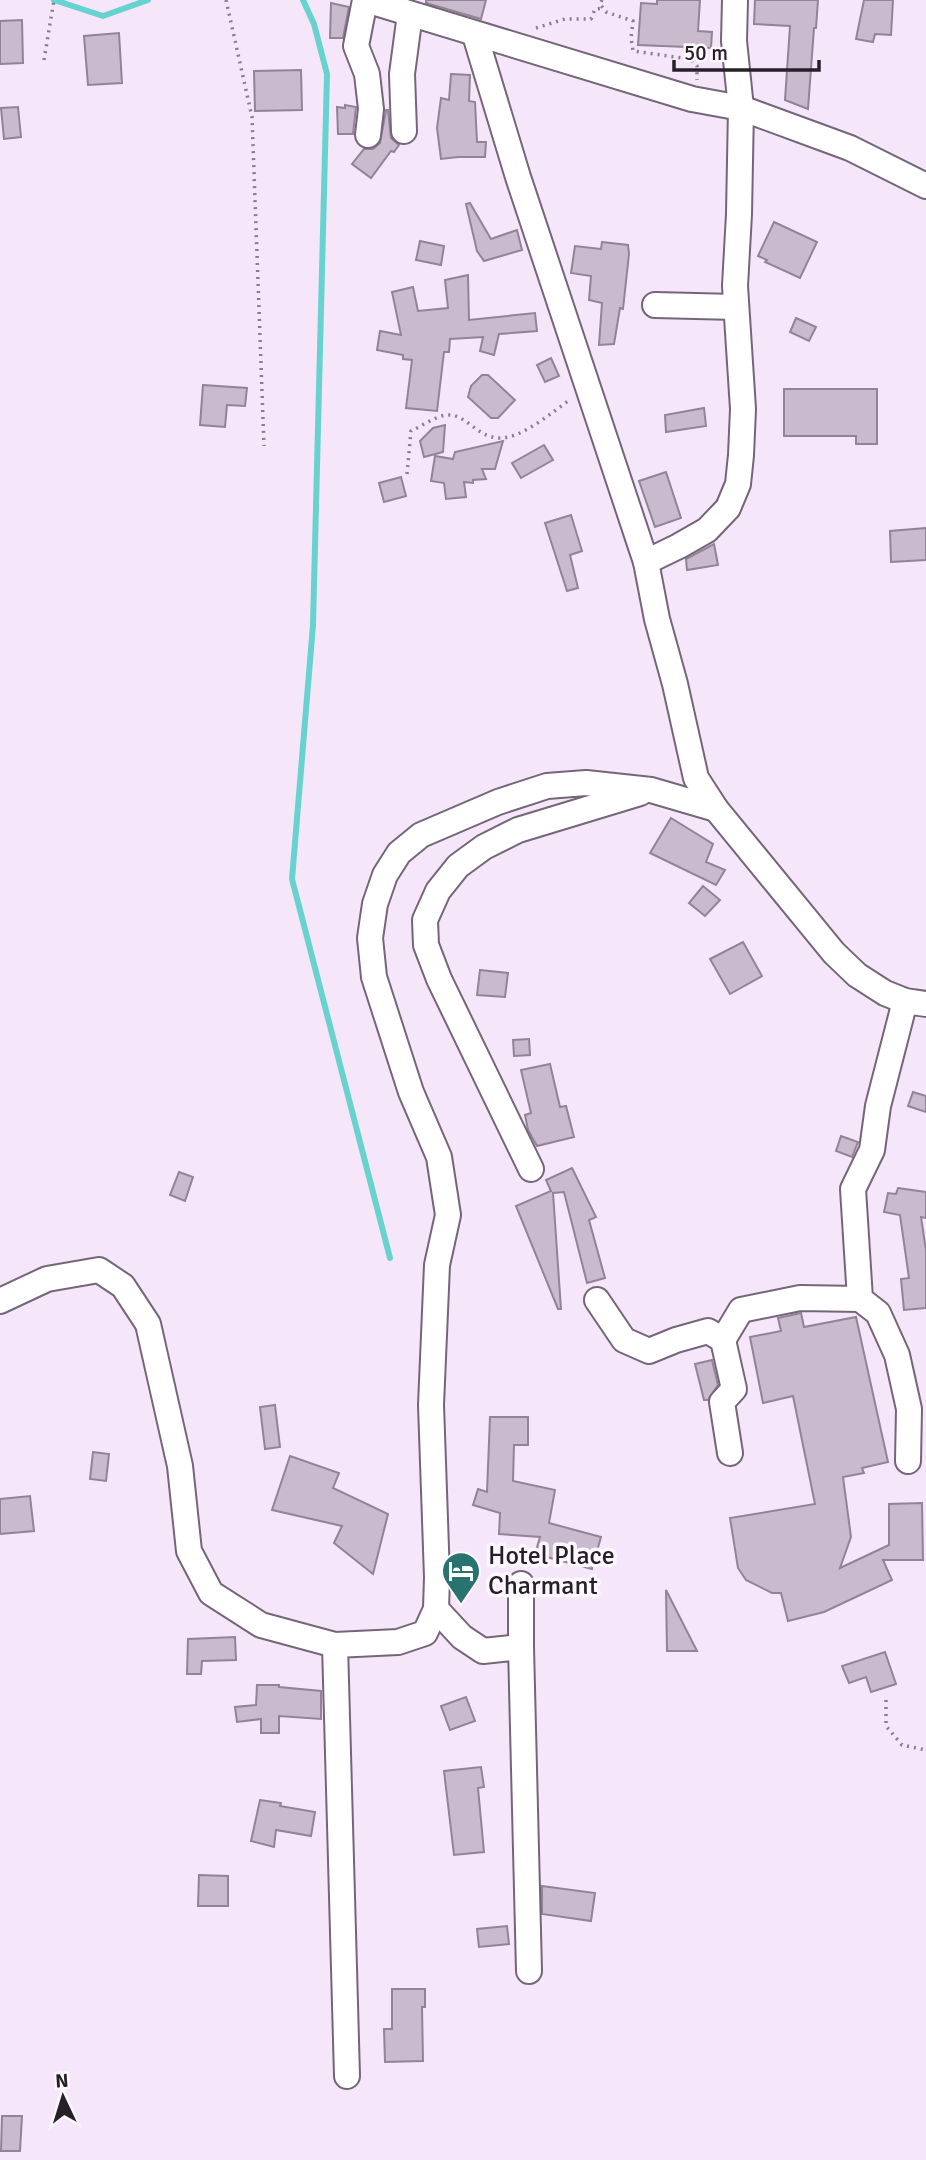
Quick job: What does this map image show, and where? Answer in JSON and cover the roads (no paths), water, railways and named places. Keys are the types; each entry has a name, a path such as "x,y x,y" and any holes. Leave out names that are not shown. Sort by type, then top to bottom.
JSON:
{"street":[{"path":"368,135 371,109 367,74 356,46 365,0 692,99 741,108 850,148 926,187"},
{"path":"646,562 707,530 728,508 738,484 743,409 735,286 741,108 734,41 735,0"},
{"path":"404,131 402,74 410,14"},
{"path":"475,34 518,177 646,562 657,619 696,778 716,810 834,953 857,975 885,993 915,1002 878,1106 872,1150 853,1189 860,1299"},
{"path":"655,305 736,307"},
{"path":"0,1301 47,1279 99,1270 123,1286 148,1324 180,1466 189,1551 211,1593 261,1625 335,1645 398,1642 425,1633 436,1609 431,1405 437,1265 448,1215 439,1157 411,1092 374,977 370,938 375,904 385,875 399,853 421,835 498,802 547,786 586,783 651,790 716,810"},
{"path":"531,1169 439,979 426,945 425,920 438,891 451,874 484,847 518,830 651,790"},
{"path":"730,1453 722,1402 734,1390 723,1340 741,1310 800,1298 860,1299 878,1313 897,1355 909,1409 908,1461"},
{"path":"597,1300 624,1340 649,1350 708,1331 723,1340"},
{"path":"520,1584 529,1970"},
{"path":"436,1609 462,1637 483,1651 521,1647"},
{"path":"335,1645 346,2076"}],"waterway":[{"path":"54,0 103,16 148,0"},
{"path":"303,0 314,24 327,74 313,625 292,879 390,1258"}],"place":[{"name":"Hotel Place Charmant","path":"461,1605"}]}
